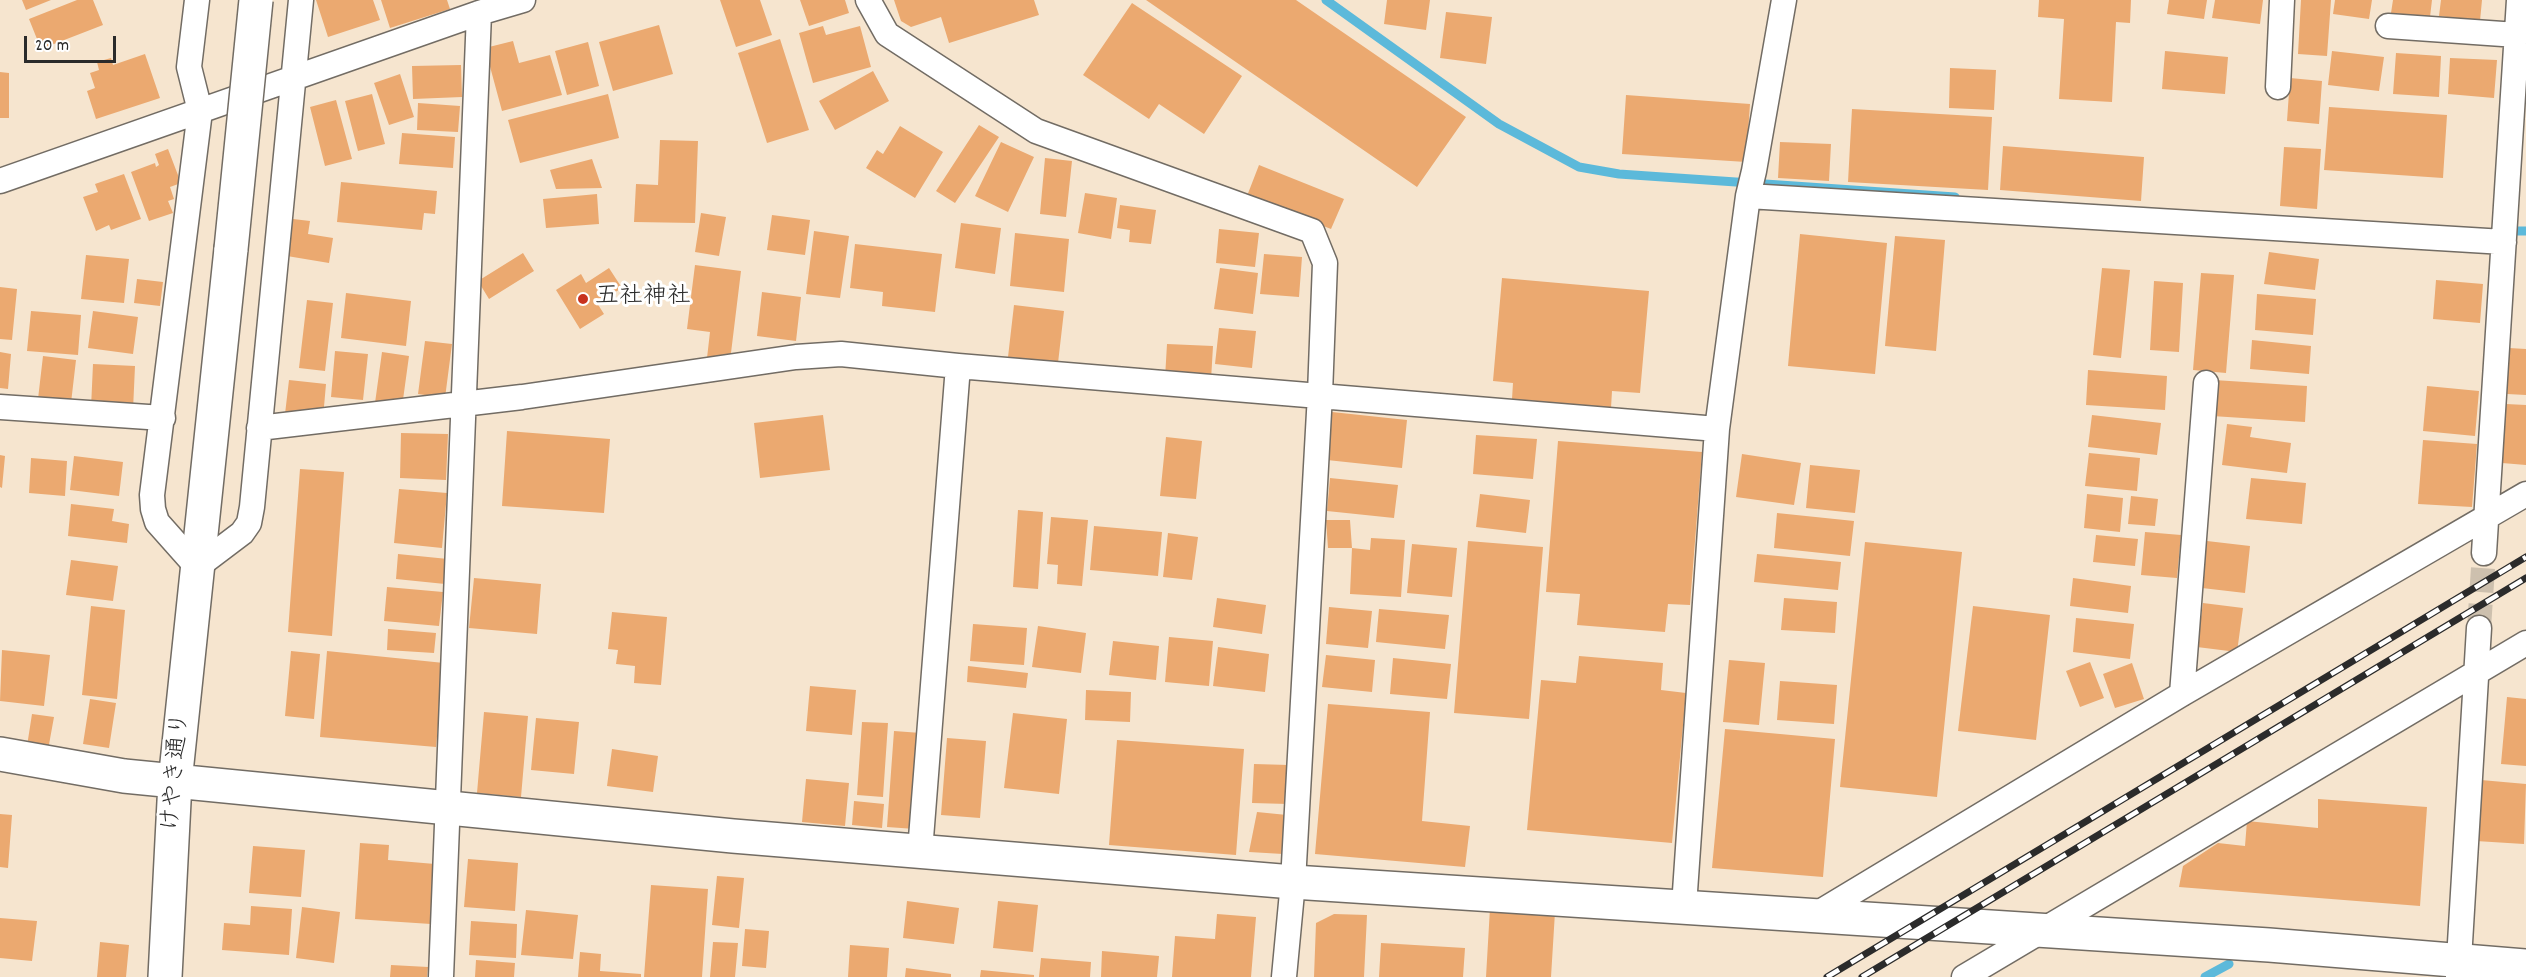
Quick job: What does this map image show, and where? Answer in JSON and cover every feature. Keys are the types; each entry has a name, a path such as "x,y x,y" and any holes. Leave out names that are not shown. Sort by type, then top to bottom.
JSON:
{"street":[{"path":"197,0 189,67 200,111 152,495 157,522 196,567 232,542 249,523 252,507 301,0"},
{"name":"けやき通り","path":"165,977 175,782 256,0"},
{"path":"0,181 479,13 523,0"},
{"path":"868,0 887,34 1036,131 1312,231 1325,263 1293,882 1284,977"},
{"path":"1684,906 1717,429 1748,196 1784,0"},
{"path":"2278,87 2282,0"},
{"path":"2484,552 2519,0"},
{"path":"441,977 479,13"},
{"path":"2388,26 2517,35"},
{"path":"1748,196 2504,242"},
{"path":"259,429 635,382 796,357 841,354 958,366 1320,394 1717,429"},
{"path":"920,851 958,366"},
{"path":"2182,694 2206,383"},
{"path":"0,407 163,418"},
{"path":"1815,915 2182,694 2526,494"},
{"path":"2459,969 2479,628"},
{"path":"1964,977 2526,643"},
{"path":"0,754 106,774 175,782 733,836 1293,882 2040,930 2459,969 2526,966"}],"building":[{"path":"22,0 51,0 26,10"},
{"path":"77,0 93,0 103,25 41,49 29,19"},
{"path":"316,0 373,0 380,20 328,37"},
{"path":"381,0 447,0 450,9 390,28"},
{"path":"720,0 760,0 772,35 736,47"},
{"path":"800,0 845,0 849,13 809,26"},
{"path":"894,0 1034,0 1039,15 949,43 941,17 911,27 901,21"},
{"path":"1146,0 1296,0 1466,117 1417,187"},
{"path":"1387,0 1430,0 1426,30 1384,24"},
{"path":"2039,0 2131,0 2130,23 2116,22 2112,102 2059,99 2064,19 2038,17"},
{"path":"2169,0 2207,0 2204,19 2167,14"},
{"path":"2215,0 2263,0 2260,24 2212,18"},
{"path":"2301,0 2331,0 2327,56 2298,54"},
{"path":"2335,0 2372,0 2369,19 2333,14"},
{"path":"2393,0 2432,0 2430,17 2391,13"},
{"path":"2441,0 2482,0 2480,21 2439,16"},
{"path":"1132,3 1242,76 1204,134 1159,104 1149,119 1083,75"},
{"path":"1446,12 1492,17 1486,64 1440,58"},
{"path":"659,25 673,74 613,91 599,42"},
{"path":"823,26 826,35 860,26 871,67 813,83 799,33"},
{"path":"780,39 809,130 767,143 738,53"},
{"path":"513,41 519,63 550,55 562,95 502,111 485,48"},
{"path":"588,42 599,86 567,95 555,51"},
{"path":"2165,51 2228,57 2225,94 2162,89"},
{"path":"2332,51 2384,57 2379,91 2328,85"},
{"path":"2396,53 2441,56 2439,97 2393,94"},
{"path":"145,54 160,98 96,119 87,91 95,88 90,73 99,70 97,62 111,58 113,65"},
{"path":"2450,58 2497,60 2494,98 2448,94"},
{"path":"461,65 462,97 413,99 412,66"},
{"path":"1950,68 1996,70 1994,110 1949,108"},
{"path":"873,71 889,101 835,130 819,101"},
{"path":"0,72 9,73 9,118 0,118"},
{"path":"400,74 414,117 389,125 374,83"},
{"path":"2290,78 2322,81 2319,124 2287,121"},
{"path":"372,94 385,144 358,151 345,101"},
{"path":"608,94 619,138 520,163 508,120"},
{"path":"1626,95 1750,104 1746,162 1622,154"},
{"path":"336,100 352,159 325,166 310,107"},
{"path":"418,103 460,106 458,132 417,130"},
{"path":"2329,107 2447,115 2443,178 2324,170"},
{"path":"1852,109 1992,117 1988,190 1848,182"},
{"path":"979,125 999,137 955,203 936,191"},
{"path":"900,126 943,152 915,198 866,168 877,150 883,154"},
{"path":"402,133 455,137 453,168 399,164"},
{"path":"660,140 698,141 695,223 634,222 636,184 658,185"},
{"path":"1001,142 1034,157 1008,212 975,196"},
{"path":"1780,142 1831,144 1829,181 1778,178"},
{"path":"2003,146 2144,157 2141,201 2000,190"},
{"path":"2284,147 2321,149 2317,209 2280,206"},
{"path":"168,149 181,183 170,187 174,199 168,201 173,213 149,221 131,172 155,163 156,167 159,165 155,154"},
{"path":"1045,158 1072,161 1066,217 1040,214"},
{"path":"592,159 602,188 556,189 550,170"},
{"path":"1259,165 1344,199 1331,229 1247,196"},
{"path":"124,174 141,219 111,230 109,225 96,231 83,197 98,192 95,184"},
{"path":"341,182 437,191 435,214 424,213 422,230 337,222"},
{"path":"1085,193 1117,198 1111,239 1078,233"},
{"path":"597,194 599,224 546,228 543,199"},
{"path":"1120,205 1156,210 1151,244 1129,242 1130,230 1117,228"},
{"path":"701,213 726,217 719,256 695,252"},
{"path":"772,215 810,220 805,255 767,250"},
{"path":"293,219 310,221 308,234 333,238 329,263 287,256"},
{"path":"961,223 1001,228 995,274 955,268"},
{"path":"1219,229 1259,233 1255,267 1216,263"},
{"path":"814,231 849,236 840,298 806,294"},
{"path":"1015,233 1069,239 1064,292 1010,286"},
{"path":"1800,234 1887,243 1875,374 1788,366"},
{"path":"1895,236 1945,240 1936,351 1885,346"},
{"path":"855,244 942,254 935,312 882,306 883,292 850,288"},
{"path":"2269,252 2319,259 2315,290 2264,284"},
{"path":"523,253 534,271 489,299 478,281"},
{"path":"1264,254 1302,257 1299,297 1260,294"},
{"path":"86,255 129,259 124,303 81,299"},
{"path":"695,265 741,271 730,361 707,358 710,332 687,329"},
{"path":"609,268 622,288 597,303 604,314 580,329 556,290 581,274 586,283"},
{"path":"1220,268 1258,273 1253,314 1214,309"},
{"path":"2102,268 2130,270 2121,358 2093,355"},
{"path":"2201,273 2234,275 2226,373 2193,370"},
{"path":"1502,278 1649,291 1640,393 1612,391 1611,408 1512,399 1513,383 1493,381"},
{"path":"137,279 163,282 160,306 134,303"},
{"path":"2436,280 2483,284 2480,323 2433,319"},
{"path":"2154,281 2183,283 2179,352 2150,350"},
{"path":"0,287 17,289 12,340 0,339"},
{"path":"762,292 801,297 796,341 757,336"},
{"path":"346,293 411,301 406,346 341,338"},
{"path":"2257,294 2316,299 2313,335 2255,330"},
{"path":"307,300 333,303 325,371 299,368"},
{"path":"1014,305 1064,311 1058,363 1008,357"},
{"path":"31,311 81,315 78,355 27,351"},
{"path":"93,311 138,317 133,354 88,348"},
{"path":"1219,328 1256,331 1252,368 1215,364"},
{"path":"2252,340 2311,346 2309,374 2250,369"},
{"path":"425,341 452,344 445,398 418,394"},
{"path":"1167,344 1213,346 1211,380 1165,378"},
{"path":"2509,348 2526,349 2526,395 2507,394"},
{"path":"335,351 368,354 363,400 331,397"},
{"path":"0,352 11,354 8,389 0,388"},
{"path":"382,352 409,356 402,407 375,403"},
{"path":"43,356 76,360 71,403 38,399"},
{"path":"93,364 135,366 133,410 91,408"},
{"path":"2088,370 2167,376 2165,410 2086,405"},
{"path":"289,380 326,384 323,418 285,414"},
{"path":"2214,380 2307,386 2305,422 2212,416"},
{"path":"2427,386 2479,391 2475,436 2423,431"},
{"path":"2506,404 2526,405 2526,465 2502,463"},
{"path":"1332,412 1407,420 1402,468 1327,460"},
{"path":"823,415 830,470 760,478 754,423"},
{"path":"2092,415 2161,423 2157,455 2088,447"},
{"path":"2227,424 2252,427 2250,437 2291,443 2287,473 2222,465"},
{"path":"507,431 610,439 604,513 502,506"},
{"path":"401,433 448,434 446,480 400,478"},
{"path":"1476,435 1537,439 1533,479 1473,474"},
{"path":"1166,437 1202,441 1196,499 1160,496"},
{"path":"2423,440 2477,444 2472,507 2418,504"},
{"path":"1558,441 1702,452 1690,605 1668,604 1665,632 1577,625 1580,594 1546,592"},
{"path":"2089,453 2140,458 2137,491 2085,486"},
{"path":"1742,454 1801,463 1794,505 1736,497"},
{"path":"0,455 5,456 2,488 0,487"},
{"path":"74,456 123,462 119,496 70,490"},
{"path":"31,458 67,461 65,496 29,493"},
{"path":"1810,465 1860,470 1855,513 1806,508"},
{"path":"300,469 344,472 332,636 288,632"},
{"path":"1330,478 1398,485 1394,518 1327,511"},
{"path":"2251,478 2306,483 2302,524 2246,519"},
{"path":"399,489 447,493 442,548 394,543"},
{"path":"1480,494 1530,500 1526,533 1476,527"},
{"path":"2087,494 2123,498 2120,532 2084,528"},
{"path":"2131,496 2158,499 2155,526 2128,524"},
{"path":"71,504 114,509 112,521 129,524 127,543 68,536"},
{"path":"1018,510 1043,512 1038,589 1013,587"},
{"path":"1777,513 1854,521 1850,556 1774,548"},
{"path":"1051,517 1088,520 1082,586 1057,584 1058,565 1047,564"},
{"path":"1326,520 1350,520 1352,548 1328,548"},
{"path":"1094,526 1162,532 1158,576 1090,570"},
{"path":"2145,532 2181,535 2177,578 2141,575"},
{"path":"1168,533 1198,537 1192,580 1163,577"},
{"path":"2096,535 2138,539 2135,566 2093,562"},
{"path":"1371,538 1405,540 1401,597 1350,594 1352,548 1370,550"},
{"path":"1468,541 1543,547 1529,719 1454,713"},
{"path":"2207,541 2250,546 2245,593 2202,588"},
{"path":"1865,542 1962,552 1937,797 1840,787"},
{"path":"1412,544 1457,548 1452,597 1407,593"},
{"path":"398,554 448,559 445,584 396,579"},
{"path":"1757,554 1841,562 1838,590 1754,582"},
{"path":"71,560 118,566 113,601 66,595"},
{"path":"474,578 541,584 537,634 469,628"},
{"path":"2073,578 2131,586 2128,613 2070,606"},
{"path":"387,587 443,592 439,626 384,621"},
{"path":"1217,598 1266,605 1262,634 1213,627"},
{"path":"1784,598 1837,602 1835,633 1781,630"},
{"path":"2203,603 2243,608 2237,652 2197,647"},
{"path":"91,606 125,610 117,699 82,695"},
{"path":"1973,606 2050,615 2036,740 1958,731"},
{"path":"1329,607 1372,611 1368,648 1326,644"},
{"path":"1379,609 1449,615 1445,649 1376,642"},
{"path":"612,612 667,617 661,685 634,683 635,666 616,664 618,650 608,649"},
{"path":"2076,618 2134,624 2130,659 2073,652"},
{"path":"973,624 1027,628 1024,665 970,661"},
{"path":"1038,626 1086,633 1081,673 1032,667"},
{"path":"388,629 436,633 434,653 387,650"},
{"path":"1169,637 1213,641 1209,686 1165,682"},
{"path":"1113,641 1159,646 1156,680 1109,675"},
{"path":"1218,647 1269,654 1265,692 1213,686"},
{"path":"2,650 50,655 44,706 0,701"},
{"path":"291,651 320,654 314,719 285,716"},
{"path":"327,651 444,663 436,747 320,737"},
{"path":"1326,655 1375,660 1372,692 1322,687"},
{"path":"1579,656 1663,663 1661,690 1686,693 1672,843 1527,830 1541,680 1576,683"},
{"path":"1393,658 1451,664 1447,699 1390,694"},
{"path":"1729,660 1765,663 1759,725 1723,722"},
{"path":"2090,662 2104,698 2080,707 2066,671"},
{"path":"2132,663 2144,699 2115,708 2103,674"},
{"path":"968,666 1028,673 1026,688 967,682"},
{"path":"1780,681 1837,685 1834,724 1777,720"},
{"path":"810,686 856,690 852,735 806,731"},
{"path":"1086,690 1131,692 1130,722 1085,720"},
{"path":"2507,697 2526,699 2526,766 2501,764"},
{"path":"90,699 116,703 109,748 83,744"},
{"path":"1328,704 1430,712 1422,821 1470,826 1465,867 1315,854"},
{"path":"484,712 528,716 521,797 477,793"},
{"path":"1013,713 1067,719 1059,794 1004,788"},
{"path":"32,714 54,717 48,750 27,746"},
{"path":"536,718 579,722 574,774 531,770"},
{"path":"862,722 888,723 883,797 857,795"},
{"path":"1725,729 1835,739 1823,877 1712,868"},
{"path":"894,731 921,733 915,829 887,827"},
{"path":"947,738 986,741 980,818 941,815"},
{"path":"1117,740 1244,749 1236,855 1109,845"},
{"path":"612,749 658,756 653,792 607,786"},
{"path":"1254,764 1289,765 1288,804 1252,803"},
{"path":"806,779 849,783 845,826 802,822"},
{"path":"2481,780 2526,784 2524,844 2476,841"},
{"path":"2318,799 2427,807 2420,906 2179,887 2183,866 2218,843 2245,846 2247,821 2318,828"},
{"path":"854,801 884,804 882,828 852,825"},
{"path":"1257,812 1287,815 1283,854 1249,852"},
{"path":"0,814 12,815 8,868 0,867"},
{"path":"360,843 389,845 388,860 435,864 431,924 355,919"},
{"path":"253,846 305,850 301,897 249,893"},
{"path":"468,859 518,863 515,911 464,907"},
{"path":"717,876 744,878 739,928 712,925"},
{"path":"651,885 708,889 702,977 644,977"},
{"path":"907,901 959,908 954,944 903,938"},
{"path":"998,901 1038,905 1033,952 993,948"},
{"path":"251,906 292,909 289,955 222,950 224,923 250,925"},
{"path":"302,907 340,912 334,963 296,958"},
{"path":"1490,908 1555,912 1551,977 1486,977"},
{"path":"526,910 578,915 573,959 521,955"},
{"path":"1217,914 1256,917 1251,977 1172,977 1175,936 1215,939"},
{"path":"1334,914 1367,915 1364,977 1314,977 1316,923"},
{"path":"0,918 37,921 32,961 0,958"},
{"path":"471,921 517,924 516,958 469,955"},
{"path":"745,929 769,931 766,968 742,966"},
{"path":"100,942 129,945 126,977 97,977"},
{"path":"713,942 738,943 735,977 710,977"},
{"path":"1381,943 1465,948 1463,977 1379,977"},
{"path":"850,945 889,948 887,977 848,977"},
{"path":"1102,951 1159,956 1157,977 1101,977"},
{"path":"580,952 601,954 600,971 641,974 641,977 578,977"},
{"path":"1041,958 1091,962 1090,977 1039,977"},
{"path":"476,960 515,963 514,977 475,977"},
{"path":"391,965 428,967 427,977 390,977"},
{"path":"906,968 951,974 951,977 905,977"},
{"path":"981,970 1034,975 1034,977 980,977"}],"waterway":[{"path":"1326,0 1499,124 1579,167 1619,174 1955,197"},
{"path":"2504,231 2526,231"},
{"path":"2205,977 2229,964"}],"tunnel":[{"path":"2479,628 2484,553"}],"railway":[{"path":"1827,977 2526,557"},
{"path":"1862,977 2526,578"}],"place":[{"name":"五社神社","path":"583,299"}]}
